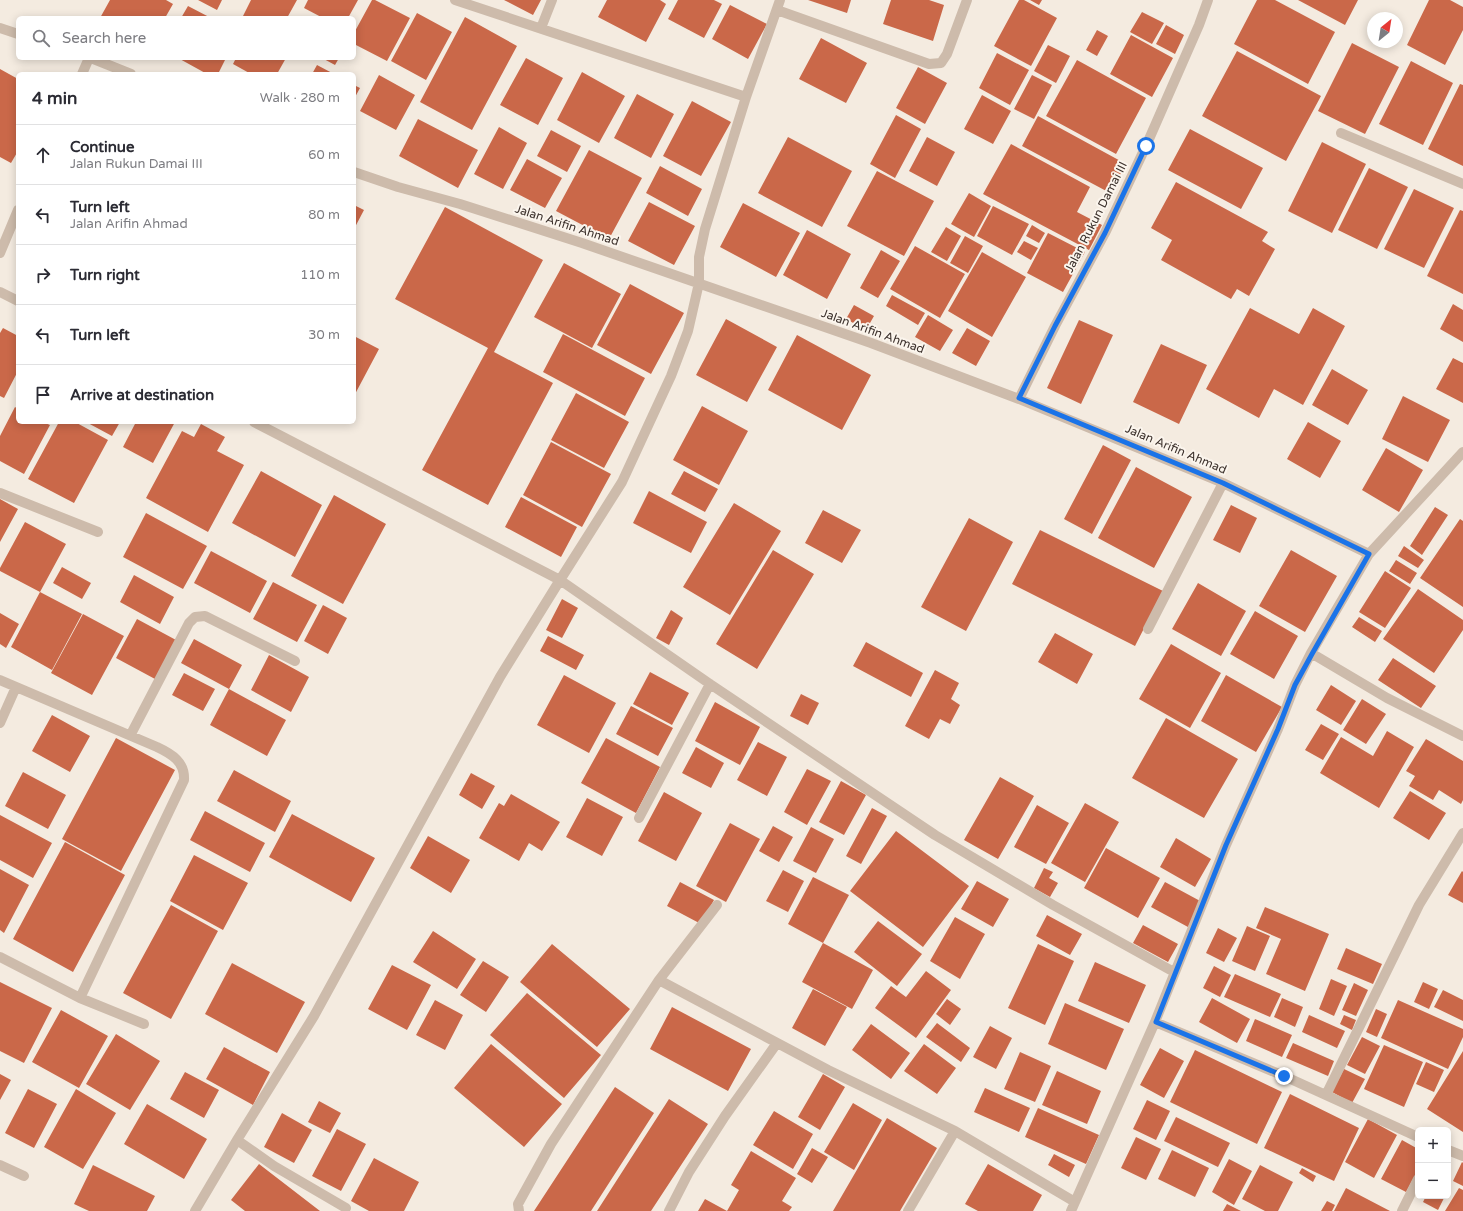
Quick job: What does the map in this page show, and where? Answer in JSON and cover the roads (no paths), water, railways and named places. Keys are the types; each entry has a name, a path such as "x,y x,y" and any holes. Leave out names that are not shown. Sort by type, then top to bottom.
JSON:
{"street":[{"path":"456,0 746,97"},
{"path":"541,28 552,0"},
{"path":"196,1211 237,1140 314,1016 500,677 622,482 671,376 688,331 699,284 699,257 705,229 746,97 778,5 929,64 935,65 941,63 947,54 967,0"},
{"name":"Jalan Rukun Damai III","path":"1019,398 1055,326 1105,233 1146,146 1199,25 1208,0"},
{"path":"0,28 16,33"},
{"path":"83,72 89,60"},
{"path":"95,60 126,72"},
{"path":"1341,133 1463,184"},
{"name":"Jalan Arifin Ahmad","path":"356,173 582,243 871,343 1019,398 1223,483 1369,554"},
{"path":"0,253 16,215"},
{"path":"0,292 16,300"},
{"path":"258,424 560,580 710,684 935,834 1053,905 1174,972"},
{"path":"659,980 828,1070 955,1131 1073,1207 1156,1022 1174,972 1226,845 1278,729 1295,685 1369,554 1463,452"},
{"path":"1148,629 1223,483"},
{"path":"0,493 98,532"},
{"path":"131,734 188,623 195,617 205,616 295,660"},
{"path":"1312,654 1387,698 1463,736"},
{"path":"0,680 131,734 163,750 176,758 182,765 185,773 184,780 80,998"},
{"path":"639,818 710,684"},
{"path":"0,723 16,687"},
{"path":"1326,1095 1420,905 1463,833"},
{"path":"519,1211 518,1204 551,1144 659,980 717,905"},
{"path":"0,957 80,998 144,1024"},
{"path":"1156,1022 1415,1135"},
{"path":"668,1211 693,1166 725,1116 777,1043"},
{"path":"908,1211 955,1131"},
{"path":"237,1140 274,1166 346,1208"},
{"path":"1451,1151 1462,1153"},
{"path":"0,1165 24,1176"},
{"path":"1402,1211 1415,1185"}]}
